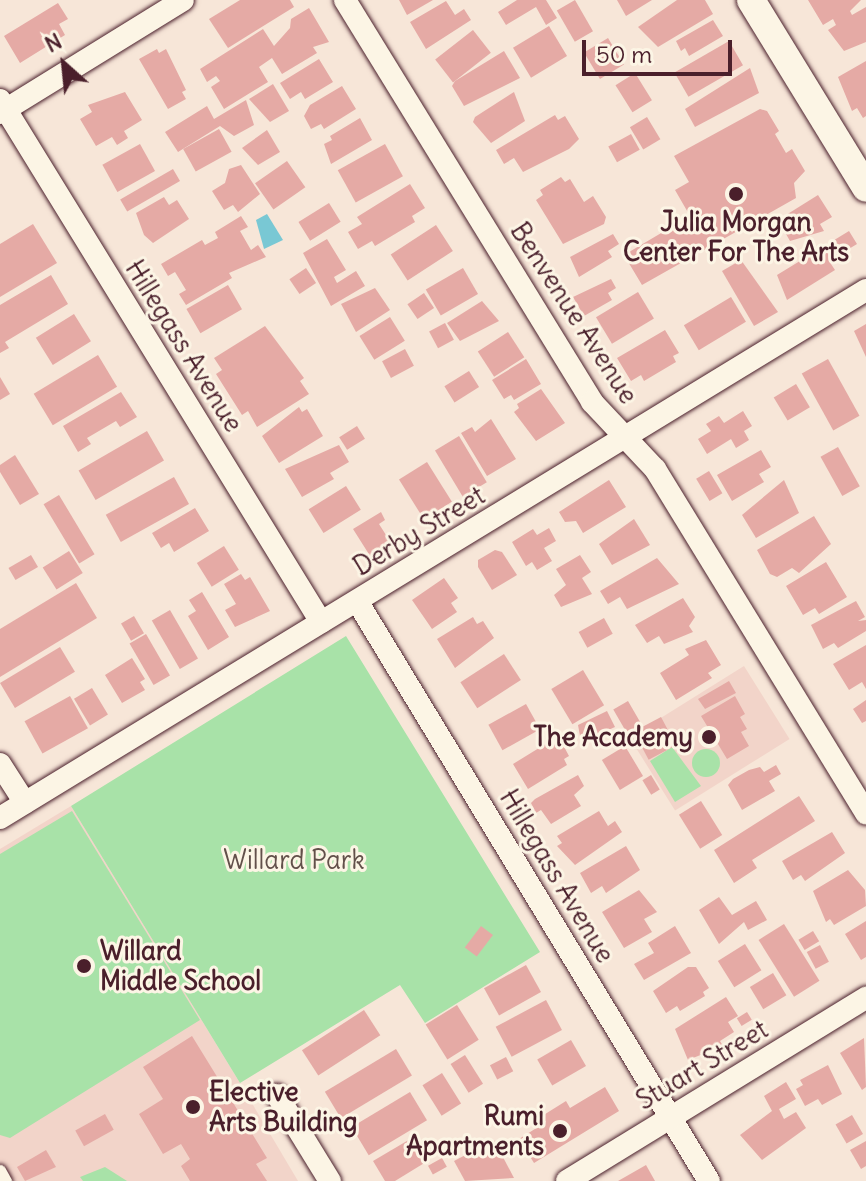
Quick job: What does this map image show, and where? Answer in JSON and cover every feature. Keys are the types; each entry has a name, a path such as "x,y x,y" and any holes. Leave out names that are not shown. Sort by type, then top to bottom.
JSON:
{"street":[{"path":"2,107 183,0"},
{"name":"Benvenue Avenue","path":"345,0 592,402 655,469 866,813"},
{"path":"751,0 863,176"},
{"name":"Hillegass Avenue","path":"2,107 321,622"},
{"name":"Derby Street","path":"0,818 866,290"},
{"name":"Hillegass Avenue","path":"357,601 709,1181"},
{"path":"0,764 25,803"},
{"name":"Stuart Street","path":"567,1181 866,998"},
{"path":"277,1095 330,1181"}],"lane":[{"path":"0,1170 6,1181"}],"shaded area":[{"name":"The Academy","path":"744,666 790,739 675,810 630,738"},
{"name":"Willard Middle School","path":"71,806 298,1181 0,1181 0,849"}],"green space":[{"name":"Willard Park","path":"346,636 540,952 425,1023 400,985 240,1083 71,806"},
{"path":"672,747 701,786 675,802 650,761"},
{"path":"706,749 716,753 720,763 716,773 706,777 696,773 692,763 696,753"},
{"path":"72,811 200,1020 10,1138 0,1135 0,854"},
{"path":"105,1167 127,1181 83,1181 80,1177"}],"water":[{"path":"267,214 283,240 264,249 256,220"}],"building":[{"path":"240,0 290,0 294,7 228,48 209,19"},
{"path":"399,0 433,0 407,15"},
{"path":"517,0 546,0 557,18 546,25 536,7 506,25 498,12"},
{"path":"575,0 593,31 575,42 557,10"},
{"path":"617,0 652,0 626,16"},
{"path":"677,0 705,0 713,14 658,47 638,27"},
{"path":"808,0 861,0 850,11 852,15 866,7 866,42 844,51 828,30 836,25 833,19 823,25"},
{"path":"446,1 455,15 464,9 471,20 426,49 410,22"},
{"path":"58,3 68,19 59,24 65,35 20,63 4,36"},
{"path":"309,8 329,42 313,47 317,53 282,74 272,58 259,67 268,82 224,109 211,87 220,81 216,76 207,82 200,69 263,29 274,46 290,28 291,19"},
{"path":"713,20 723,36 689,56 685,48 681,51 676,41"},
{"path":"549,26 567,56 531,78 513,48"},
{"path":"473,30 491,53 453,82 435,60"},
{"path":"608,38 624,65 600,79 584,52"},
{"path":"729,41 743,65 688,97 674,72"},
{"path":"157,49 159,53 166,49 186,90 182,92 186,99 168,109 139,59"},
{"path":"504,51 520,78 464,106 452,86 455,81"},
{"path":"319,59 333,82 305,99 301,92 290,99 280,83"},
{"path":"866,61 866,116 863,118 857,108 852,111 838,77"},
{"path":"750,68 759,93 695,127 685,109"},
{"path":"635,73 652,100 632,112 615,85"},
{"path":"273,84 289,111 270,122 249,99"},
{"path":"342,86 356,109 324,129 321,124 311,129 304,116 310,105"},
{"path":"125,92 142,120 124,131 128,138 117,145 112,137 96,146 80,119 92,112 88,105"},
{"path":"514,92 525,121 491,143 473,122 475,117"},
{"path":"246,100 254,125 234,136 220,126 178,152 165,132 207,106 214,119"},
{"name":"Julia Morgan Center For The Arts","path":"760,109 767,111 779,131 775,134 786,153 792,149 805,171 794,183 796,198 642,285 624,255 690,216 675,190 689,182 674,156"},
{"path":"555,115 558,120 565,116 579,139 569,149 523,172 514,158 504,164 496,150"},
{"path":"647,117 660,139 643,150 630,127"},
{"path":"360,118 372,140 331,164 324,144 332,140 330,136"},
{"path":"219,129 232,152 196,172 183,149"},
{"path":"267,130 280,152 258,165 242,148"},
{"path":"631,134 640,150 617,162 608,147"},
{"path":"140,144 155,171 117,192 102,165"},
{"path":"385,144 403,176 356,203 338,170"},
{"path":"287,161 305,187 273,210 255,183"},
{"path":"241,165 260,194 238,212 233,205 224,210 212,191 225,183 229,169"},
{"path":"173,169 180,181 127,212 120,200"},
{"path":"561,177 565,182 570,179 584,202 593,196 606,217 604,224 563,244 536,200 543,195 540,190"},
{"path":"410,184 425,208 412,216 415,222 375,246 372,241 358,249 348,232 362,224 357,217"},
{"path":"818,195 832,217 820,224 824,231 790,241 778,220"},
{"path":"164,197 169,205 177,200 189,219 153,243 144,235 136,213"},
{"path":"329,203 341,222 310,241 298,222"},
{"path":"241,216 248,227 240,231 251,250 258,245 266,257 229,273 232,278 186,305 179,294 186,290 175,272 168,276 161,264 202,240 205,245 218,238 215,232"},
{"path":"33,224 57,263 0,297 0,244"},
{"path":"436,225 453,251 408,280 391,254"},
{"path":"849,231 857,244 829,261 835,270 787,300 777,275"},
{"path":"613,234 619,244 608,251 612,257 579,277 570,257"},
{"path":"327,239 346,270 334,277 337,283 356,271 365,286 331,306 303,253"},
{"path":"741,260 778,312 754,326 722,271"},
{"path":"306,268 316,283 299,294 289,279"},
{"path":"463,268 478,294 441,315 426,290"},
{"path":"51,275 68,304 5,342 9,348 0,353 0,305"},
{"path":"611,279 616,288 608,293 612,300 584,316 573,297"},
{"path":"228,285 242,309 200,333 186,309"},
{"path":"375,288 390,310 356,332 341,304"},
{"path":"638,292 654,319 612,344 596,317"},
{"path":"424,293 434,308 417,319 407,304"},
{"path":"731,297 746,322 699,350 684,325"},
{"path":"482,301 499,321 460,341 447,323"},
{"path":"74,314 91,341 53,365 36,338"},
{"path":"390,317 405,341 374,360 359,336"},
{"path":"445,323 454,340 438,348 429,331"},
{"path":"866,324 866,357 854,331"},
{"path":"265,326 304,378 300,381 309,394 257,427 248,411 242,415 216,374 222,370 214,358"},
{"path":"665,330 679,353 673,356 676,362 644,381 641,375 631,381 617,358"},
{"path":"508,332 524,357 494,377 478,352"},
{"path":"405,349 414,366 391,378 382,361"},
{"path":"98,355 117,387 53,425 34,394"},
{"path":"526,359 541,384 514,400 511,395 504,399 492,380"},
{"path":"828,359 860,416 833,430 802,374"},
{"path":"469,371 479,387 454,402 444,386"},
{"path":"0,377 10,394 0,400"},
{"path":"796,384 810,407 788,421 774,397"},
{"path":"541,389 565,423 536,441 514,412 519,408 517,404"},
{"path":"121,392 137,417 120,427 116,421 87,438 91,444 78,452 63,426"},
{"path":"299,407 302,412 307,409 323,436 279,463 262,436"},
{"path":"743,411 752,426 744,431 749,440 736,448 731,439 707,454 698,439 711,431 706,424 719,416 724,423"},
{"path":"491,419 516,459 487,476 461,433 472,427 475,432"},
{"path":"357,426 365,439 347,450 339,437"},
{"path":"147,431 164,460 96,500 79,470"},
{"path":"459,436 487,482 463,497 435,450"},
{"path":"339,445 349,462 330,473 334,479 302,497 285,469"},
{"path":"838,447 860,486 842,496 821,457"},
{"path":"761,450 771,467 759,474 764,482 732,501 717,475"},
{"path":"15,455 39,494 20,505 0,472 0,465"},
{"path":"427,462 452,502 424,519 399,479"},
{"path":"709,471 722,493 710,501 696,479"},
{"path":"174,477 189,504 121,542 106,515"},
{"path":"609,480 626,507 583,533 576,521 565,522 559,512"},
{"path":"784,480 799,513 756,538 742,515"},
{"path":"346,486 361,510 324,533 309,509"},
{"path":"59,495 95,554 79,563 44,504"},
{"path":"195,508 209,531 174,552 169,543 161,548 152,533"},
{"path":"381,512 385,520 379,524 393,546 372,559 353,529"},
{"path":"814,516 831,544 799,573 792,568 777,577 770,574 757,550"},
{"path":"634,519 650,545 612,565 599,544"},
{"path":"549,528 556,541 544,548 552,561 537,570 532,562 526,566 512,542 533,529 537,535"},
{"path":"224,546 239,570 212,587 197,563"},
{"path":"495,550 502,552 517,575 492,590 478,567 478,560"},
{"path":"69,551 83,573 56,589 43,567"},
{"path":"31,555 38,567 15,580 8,568"},
{"path":"580,555 591,572 582,578 592,594 561,607 554,595 566,585 556,569"},
{"path":"657,558 679,584 627,609 620,597 608,604 600,591"},
{"path":"826,562 847,597 819,614 815,608 803,615 786,586"},
{"path":"241,574 245,580 250,577 270,611 235,627 225,610 236,604 224,584"},
{"path":"444,578 458,598 451,603 457,612 432,629 412,600"},
{"path":"76,583 97,618 0,677 0,629"},
{"path":"202,592 229,637 208,650 188,616 196,611 189,600"},
{"path":"683,598 695,617 689,626 693,632 664,644 659,636 647,643 635,625"},
{"path":"856,601 865,617 858,621 866,620 866,631 838,648 834,643 823,649 811,625"},
{"path":"170,610 198,658 180,669 152,620"},
{"path":"134,616 144,633 131,641 121,624"},
{"path":"473,617 477,624 483,621 494,638 455,668 437,639"},
{"path":"604,618 613,634 587,648 579,632"},
{"path":"146,634 170,676 154,685 130,644"},
{"path":"706,640 721,665 708,673 712,678 676,700 660,673 689,655 685,649"},
{"path":"866,645 866,689 862,682 849,690 833,664"},
{"path":"60,647 75,672 15,708 0,683"},
{"path":"504,654 521,680 477,708 460,682"},
{"path":"132,658 145,679 140,682 145,690 122,703 105,675"},
{"path":"583,670 604,705 572,724 551,689"},
{"path":"729,681 736,693 705,709 698,699"},
{"path":"92,688 108,715 90,725 74,699"},
{"path":"70,696 88,728 42,754 25,721"},
{"path":"735,696 745,714 740,717 747,729 741,732 749,746 727,759 701,716"},
{"path":"866,700 866,721 862,723 853,709"},
{"path":"628,701 642,725 627,734 613,710"},
{"path":"526,704 540,729 502,750 488,725"},
{"path":"607,711 615,727 586,740 580,736 578,725"},
{"path":"661,717 676,745 649,760 634,732"},
{"path":"552,740 556,747 562,743 569,756 564,759 567,765 528,789 513,764"},
{"path":"625,746 643,776 620,790 602,760"},
{"path":"776,765 781,774 769,781 775,791 742,810 728,785 749,770 760,767 764,772"},
{"path":"578,775 584,786 574,795 581,806 551,824 541,810 536,813 531,803 535,799"},
{"path":"651,775 660,790 651,795 642,780"},
{"path":"799,796 815,821 752,860 757,868 734,883 714,850"},
{"path":"701,801 722,835 700,849 679,815"},
{"path":"599,811 608,826 615,821 622,832 575,865 557,846 562,843 557,836"},
{"path":"832,832 845,853 805,881 801,875 793,880 782,861"},
{"path":"626,846 640,870 606,893 602,886 591,893 580,873"},
{"path":"848,870 865,890 866,906 834,925 830,919 826,922 813,891"},
{"path":"639,890 657,912 644,919 652,932 624,948 602,912"},
{"path":"719,897 732,915 756,901 767,920 748,930 744,922 719,944 699,910"},
{"path":"866,921 866,957 861,960 845,934"},
{"path":"784,924 820,981 794,997 759,940"},
{"path":"481,926 493,935 477,957 465,948"},
{"path":"675,926 691,953 644,980 634,964 654,953 648,943"},
{"path":"813,931 819,941 805,950 798,940"},
{"path":"745,944 761,970 734,987 718,961"},
{"path":"820,945 829,962 816,969 807,952"},
{"path":"526,965 541,992 499,1015 484,988"},
{"path":"688,967 696,967 709,988 703,992 705,996 680,1011 677,1006 666,1013 653,991"},
{"path":"773,973 786,995 763,1009 750,987"},
{"path":"726,997 738,1016 728,1022 734,1032 720,1041 723,1046 688,1060 675,1029"},
{"path":"546,1000 562,1030 512,1057 496,1027"},
{"path":"457,1005 479,1040 447,1059 426,1025"},
{"path":"364,1010 380,1035 318,1075 302,1050"},
{"path":"747,1012 752,1020 742,1026 737,1018"},
{"name":"Elective Arts Building","path":"192,1036 267,1158 256,1164 267,1181 190,1181 181,1166 190,1159 181,1144 163,1154 139,1114 163,1099 143,1067"},
{"path":"864,1038 866,1087 862,1090 840,1053"},
{"path":"571,1040 586,1066 552,1085 537,1060"},
{"path":"396,1049 412,1076 341,1118 325,1092"},
{"path":"465,1055 483,1084 469,1093 451,1064"},
{"path":"506,1057 513,1071 497,1079 490,1065"},
{"path":"828,1065 842,1094 822,1105 818,1099 805,1106 796,1089 803,1085 800,1080"},
{"path":"442,1073 461,1104 442,1116 422,1085"},
{"path":"786,1082 796,1099 779,1109 784,1119 796,1112 806,1128 762,1160 740,1135 772,1111 764,1096"},
{"name":"Rumi Apartments","path":"605,1087 619,1111 534,1163 519,1139 546,1122 542,1116 566,1101 570,1108"},
{"path":"410,1092 427,1120 369,1155 352,1127"},
{"path":"105,1114 114,1130 84,1146 75,1130"},
{"path":"852,1115 863,1134 847,1144 836,1124"},
{"path":"412,1138 426,1162 395,1181 385,1181 373,1161"},
{"path":"494,1140 514,1178 465,1181 454,1161"},
{"path":"866,1141 866,1166 861,1169 850,1150"},
{"path":"46,1150 56,1167 25,1181 17,1167"},
{"path":"442,1158 447,1167 433,1175 428,1166"},
{"path":"646,1165 655,1181 618,1181"}],"place":[{"name":"Julia Morgan Center For The Arts","path":"736,194"},
{"name":"The Academy","path":"709,737"},
{"name":"Willard Middle School","path":"84,966"},
{"name":"Elective Arts Building","path":"193,1107"},
{"name":"Rumi Apartments","path":"560,1131"}]}
